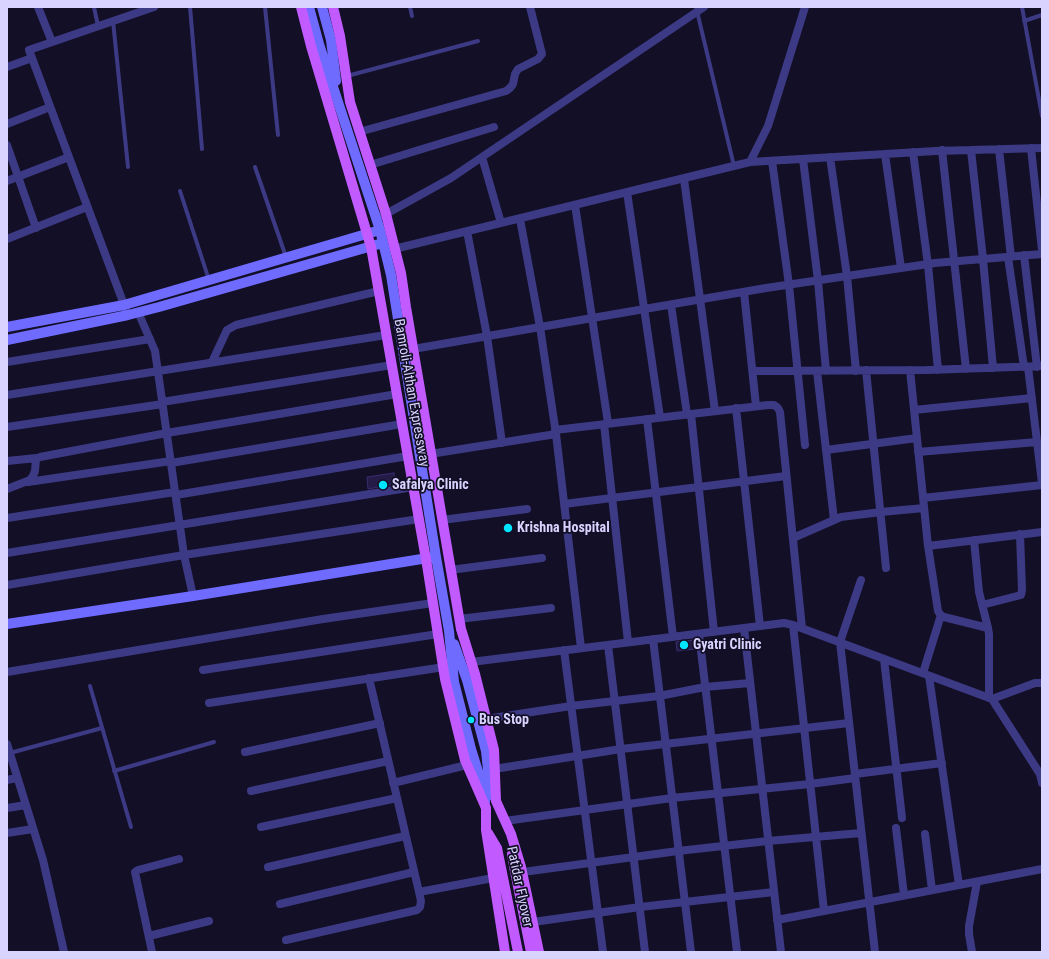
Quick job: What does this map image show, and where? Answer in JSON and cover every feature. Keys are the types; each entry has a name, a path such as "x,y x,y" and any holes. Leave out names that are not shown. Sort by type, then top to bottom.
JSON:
{"main road":[{"name":"Bamroli-Althan Expressway","path":"301,7 311,46 371,247 444,667 463,752 486,808 486,830 505,952"},
{"path":"333,7 340,36 350,102 386,214 388,248 401,273 430,454 459,620 494,750 496,801 511,834 522,872 539,952"},
{"name":"Patidar Flyover","path":"486,830 495,844 501,866 518,952"},
{"name":"Patidar Flyover","path":"511,834 514,866 531,952"}],"street":[{"path":"38,7 52,42"},
{"path":"154,7 29,50 88,207 130,311 150,339 155,351 184,555 193,596"},
{"path":"309,7 319,44 339,102"},
{"path":"322,7 331,40 339,102"},
{"path":"360,132 506,91 513,84 515,74 518,69 538,59 542,54 530,7"},
{"path":"750,162 768,126 805,7"},
{"path":"376,218 451,178 699,9"},
{"path":"7,67 32,58"},
{"name":"Bamroli-Althan Expressway","path":"339,102 380,230 388,248 392,283 449,631"},
{"path":"7,124 50,107"},
{"path":"370,165 494,127"},
{"path":"7,145 36,228"},
{"path":"1031,148 1042,250"},
{"path":"7,327 159,307 371,247 388,248 467,231 750,162 942,150 1042,148"},
{"path":"923,498 1042,484 1032,398 1009,257 999,149"},
{"path":"942,150 966,369"},
{"path":"971,150 993,368"},
{"path":"913,152 928,264 938,370"},
{"path":"885,154 901,268"},
{"path":"7,181 69,157"},
{"path":"482,157 501,223"},
{"path":"830,157 847,276 856,370"},
{"path":"803,159 818,281 826,371"},
{"path":"772,161 789,285 805,445"},
{"path":"684,178 715,411"},
{"path":"626,192 660,417"},
{"path":"575,205 593,318 606,424 612,497 628,642"},
{"path":"7,239 88,207"},
{"path":"520,218 540,327 556,432 582,648"},
{"path":"7,340 130,311 209,281 380,230"},
{"path":"467,231 487,336 502,443"},
{"path":"413,349 744,292 847,276 928,264 1042,254"},
{"path":"752,371 938,370 1040,366 1024,255"},
{"path":"212,362 227,330 231,327 379,291"},
{"path":"744,292 756,406"},
{"path":"671,305 689,414 699,488 714,632"},
{"path":"7,395 386,334"},
{"path":"7,362 150,339"},
{"path":"7,428 392,365"},
{"path":"866,370 886,568"},
{"path":"910,370 928,546 937,608 944,617 988,628"},
{"path":"817,371 834,520"},
{"path":"7,461 38,458 167,433 397,394"},
{"path":"914,410 1032,398"},
{"path":"430,454 502,443 606,424 736,408 774,405 780,412 802,628"},
{"path":"736,408 760,626"},
{"path":"647,419 673,637"},
{"path":"25,482 171,462 402,424"},
{"path":"826,450 917,438"},
{"path":"918,452 1037,442"},
{"path":"7,518 176,494 408,456"},
{"path":"7,489 30,480 35,471 36,459 38,458"},
{"path":"564,504 786,476"},
{"path":"7,553 413,487"},
{"path":"793,538 846,516 924,508"},
{"path":"442,520 527,509"},
{"path":"7,585 184,555 419,519"},
{"path":"928,546 1042,532"},
{"path":"982,605 1021,596 1020,534"},
{"path":"974,540 979,592 988,628 990,698 1040,774 1042,783"},
{"path":"7,624 193,596 447,554"},
{"path":"450,570 542,558"},
{"path":"861,580 840,642 868,902 875,952"},
{"path":"7,672 323,619 433,603"},
{"path":"459,620 551,608"},
{"path":"941,615 926,674 942,763 959,885"},
{"path":"471,662 784,623 802,628 990,698 1042,682"},
{"path":"793,625 824,911"},
{"path":"744,628 781,952"},
{"path":"449,631 467,680 486,751 490,789 496,801"},
{"path":"449,631 454,682 471,749 485,794 486,808"},
{"path":"203,670 438,634"},
{"path":"699,634 737,952"},
{"path":"652,639 691,952"},
{"path":"608,645 645,952"},
{"path":"564,650 603,952"},
{"path":"884,658 902,818"},
{"path":"209,703 444,667"},
{"path":"286,940 417,910 421,904 369,678"},
{"path":"486,719 571,706 659,696 705,687 750,683"},
{"path":"245,752 380,723"},
{"path":"494,769 621,749 849,723"},
{"path":"8,749 43,860 64,952"},
{"path":"251,791 388,761"},
{"path":"505,821 718,792 810,784 896,769 942,763"},
{"path":"394,784 468,766"},
{"path":"7,780 17,778"},
{"path":"262,827 397,798"},
{"path":"7,808 26,805"},
{"path":"896,828 904,895"},
{"path":"7,833 33,829"},
{"path":"522,872 768,840 861,833"},
{"path":"925,834 932,890"},
{"path":"268,868 406,836"},
{"path":"152,952 136,872 138,870 179,858"},
{"path":"778,920 1042,869"},
{"path":"280,904 414,872"},
{"path":"418,892 493,878"},
{"path":"972,952 969,926 976,882"},
{"path":"533,922 684,901 774,892"},
{"path":"149,936 209,921"}],"lane":[{"path":"94,7 98,26"},
{"path":"190,7 202,149"},
{"path":"265,7 278,135"},
{"path":"410,7 412,16"},
{"path":"1022,7 1042,116"},
{"path":"699,9 734,166"},
{"path":"1024,21 1042,15"},
{"path":"113,21 128,167"},
{"path":"346,77 478,41"},
{"path":"255,166 286,258"},
{"path":"180,191 209,281"},
{"path":"90,686 131,827"},
{"path":"8,749 102,728"},
{"path":"114,771 214,742"}],"building":[{"path":"394,473 395,484 368,489 367,477"},
{"path":"694,640 695,649 677,651 676,642"}],"place":[{"name":"Safalya Clinic","path":"383,485"},
{"name":"Krishna Hospital","path":"508,528"},
{"name":"Gyatri Clinic","path":"684,645"},
{"name":"Bus Stop","path":"471,720"}]}
